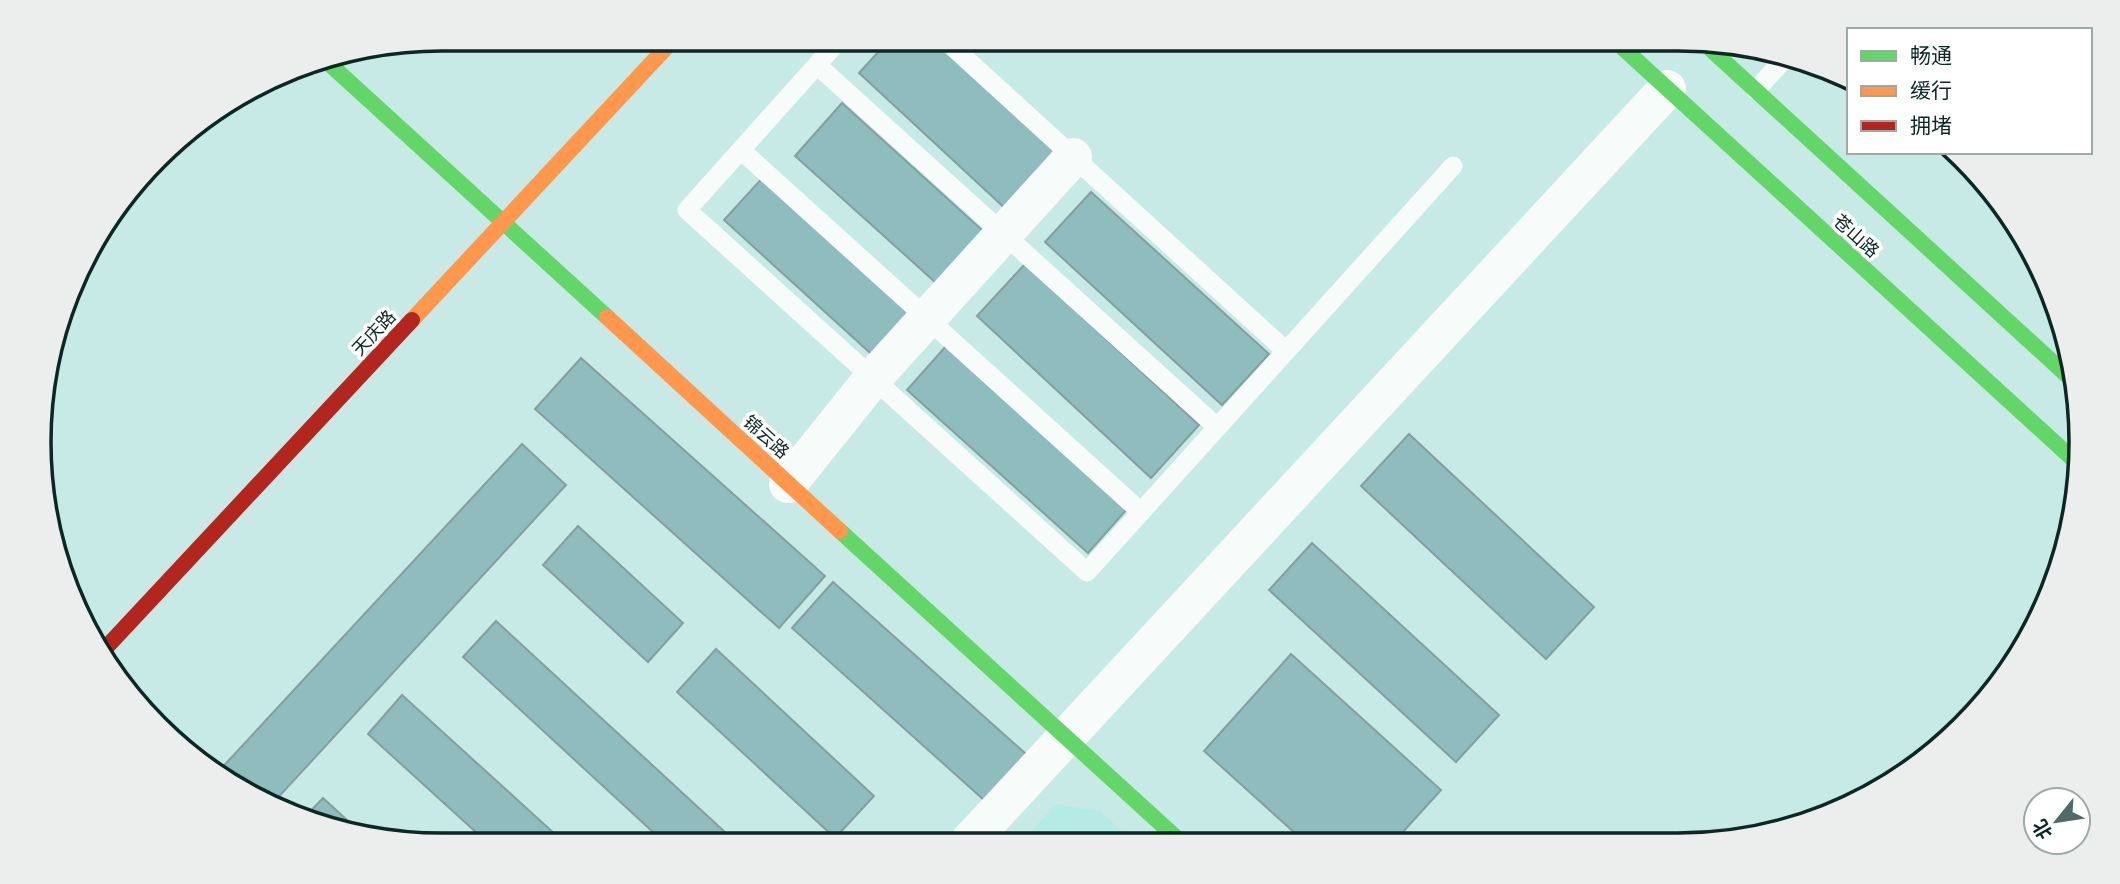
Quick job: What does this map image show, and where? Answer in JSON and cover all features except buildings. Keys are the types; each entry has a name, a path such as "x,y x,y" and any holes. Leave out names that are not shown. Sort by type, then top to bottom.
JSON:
{"street":[{"name":"天庆路","path":"108,646 663,51"},
{"name":"苍山路","path":"1626,51 2068,455"},
{"path":"1715,53 2063,371"},
{"name":"锦云路","path":"333,67 1170,833"},
{"path":"977,833 1667,89"},
{"path":"789,484 873,378 1073,157"}],"lane":[{"path":"829,51 687,210 1087,572 1452,166"},
{"path":"957,51 1286,351"},
{"path":"1756,90 1780,64"},
{"path":"817,65 1217,427"},
{"path":"741,150 1140,512"}],"shaded area":[{"path":"1056,804 1100,811 1124,833 1030,833"}],"traffic: fast":[{"path":"1626,51 2068,455"},
{"path":"1715,53 2063,371"},
{"path":"333,67 607,317"},
{"path":"840,531 1171,833"}],"traffic: slow":[{"path":"412,320 663,51"},
{"path":"607,317 840,531"}],"traffic: jam":[{"path":"108,646 412,320"}]}
